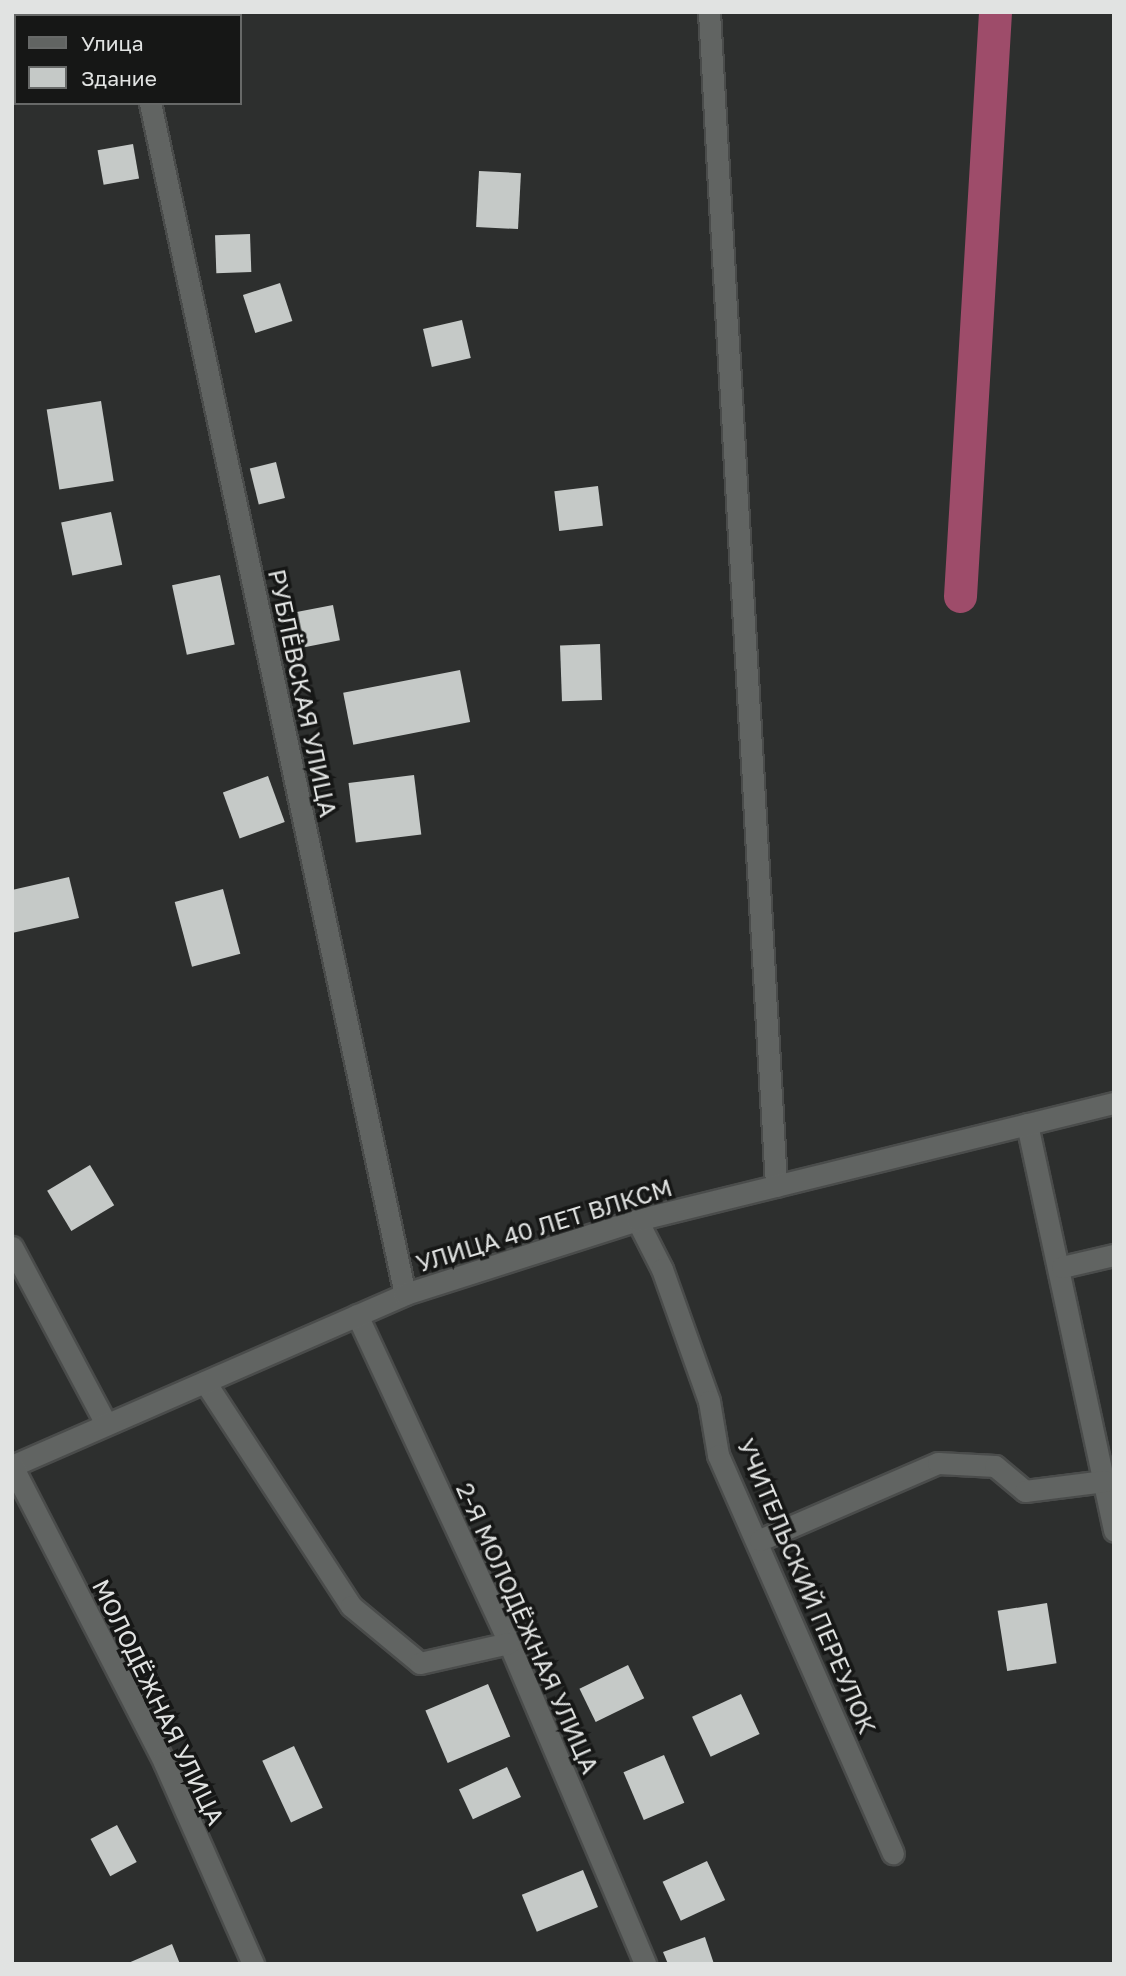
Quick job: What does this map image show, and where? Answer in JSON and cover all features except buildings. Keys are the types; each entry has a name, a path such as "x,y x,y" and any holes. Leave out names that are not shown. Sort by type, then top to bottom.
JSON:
{"street":[{"path":"709,12 776,1186"},
{"name":"РУБЛЁВСКАЯ УЛИЦА","path":"150,105 405,1294"},
{"name":"УЛИЦА 40 ЛЕТ ВЛКСМ","path":"12,1466 405,1294 637,1220 1114,1103"},
{"path":"1027,1124 1062,1267 1114,1531"},
{"name":"УЧИТЕЛЬСКИЙ ПЕРЕУЛОК","path":"637,1220 662,1269 709,1401 718,1455 760,1540 893,1853"},
{"path":"12,1247 106,1424"},
{"path":"1062,1267 1114,1255"},
{"name":"2-Я МОЛОДЁЖНАЯ УЛИЦА","path":"357,1315 509,1643 645,1964"},
{"path":"205,1382 351,1606 420,1663 509,1643"},
{"path":"760,1540 938,1463 995,1466 1025,1490 1104,1481"},
{"name":"МОЛОДЁЖНАЯ УЛИЦА","path":"12,1466 164,1762 253,1964"}],"waterway":[{"path":"960,596 995,12"}]}
